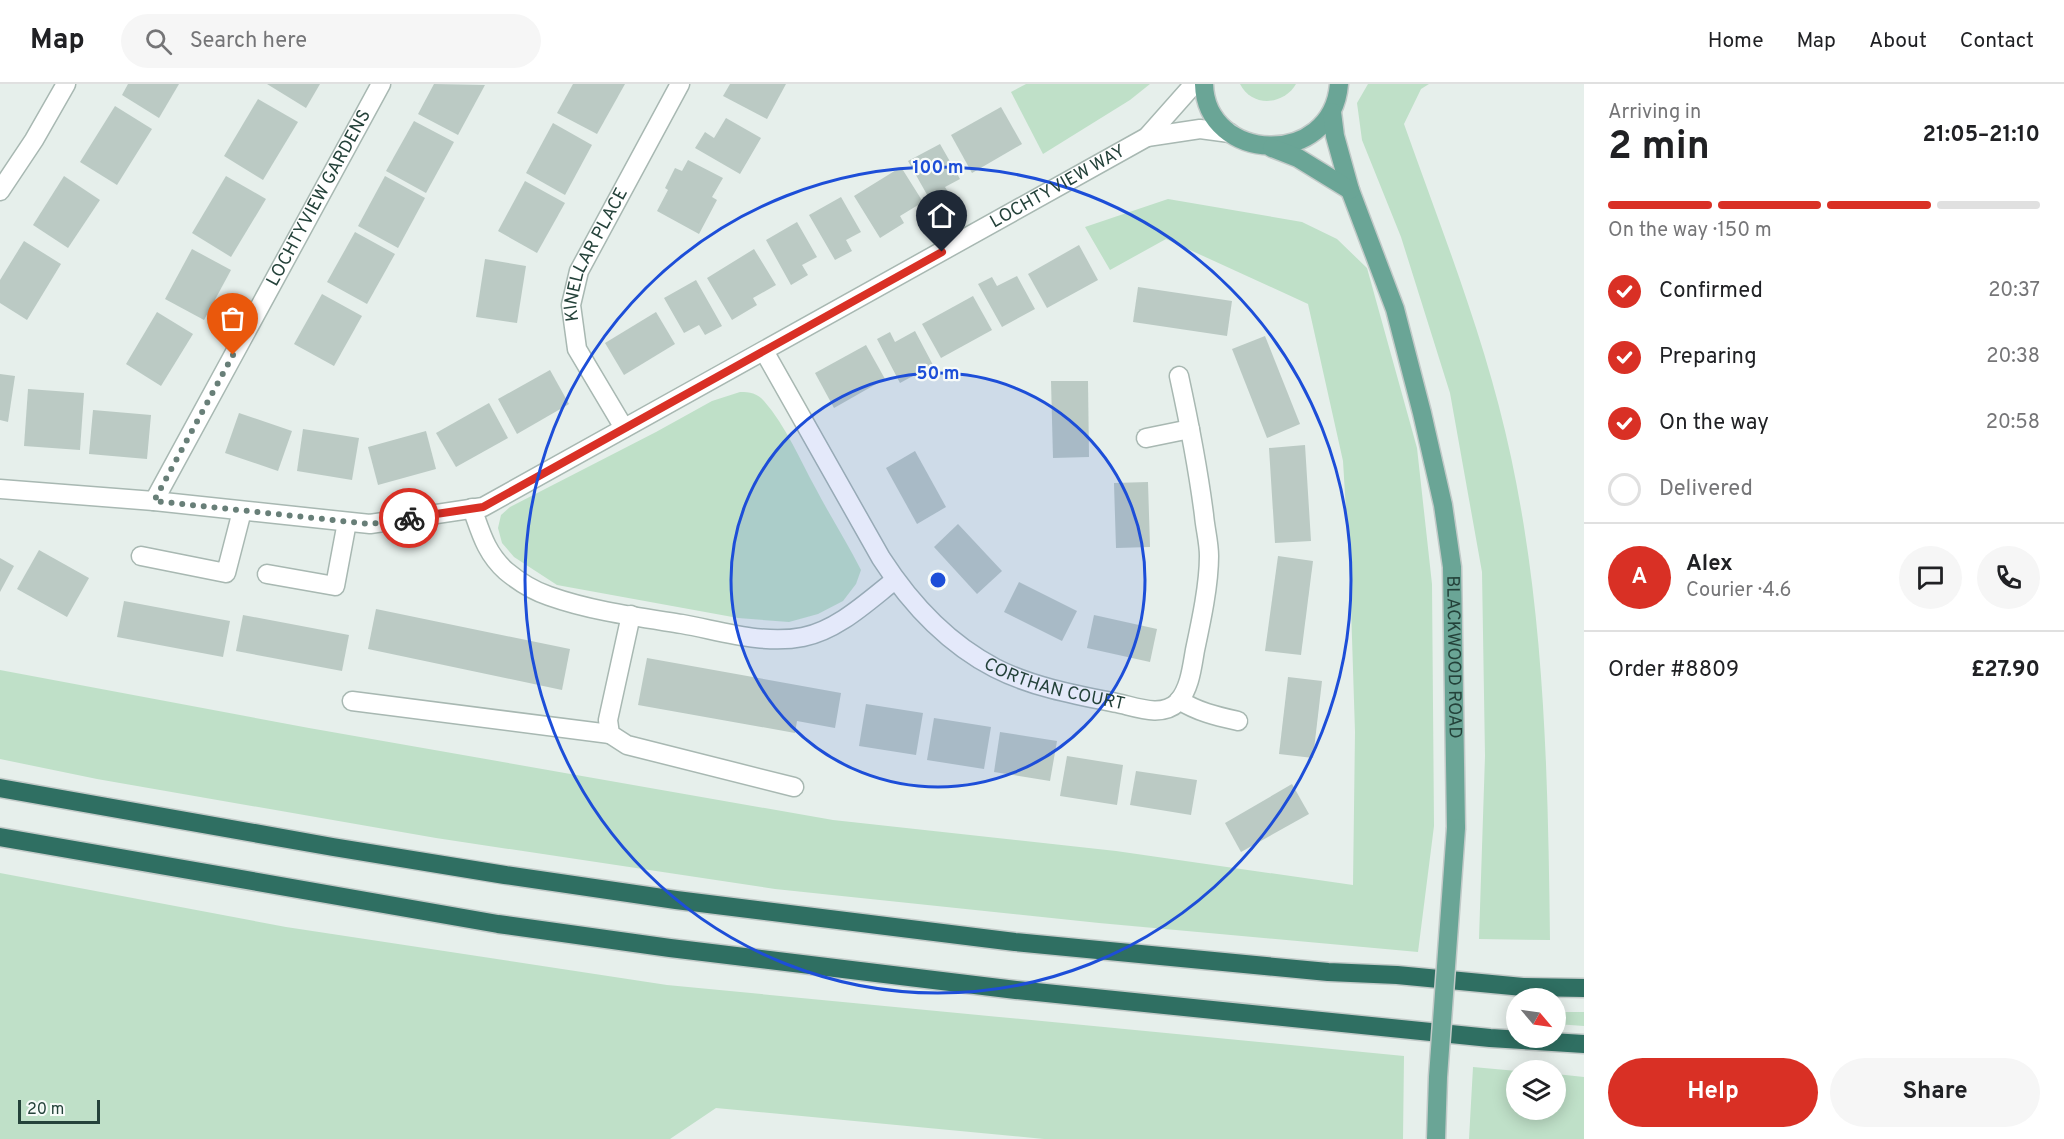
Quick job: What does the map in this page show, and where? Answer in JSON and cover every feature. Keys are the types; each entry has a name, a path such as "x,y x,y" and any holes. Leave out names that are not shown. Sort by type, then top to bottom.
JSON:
{"highway":[{"path":"0,788 345,849 676,900 1015,942 1316,971 1397,975 1523,987 1584,988"},
{"path":"0,837 498,924 670,948 1016,990 1490,1038 1584,1044"}],"main road":[{"path":"1204,84 1209,106 1218,121 1230,133 1249,143 1270,147 1299,158 1350,190"},
{"path":"1270,147 1288,145 1306,138 1320,126 1332,112 1339,84"},
{"name":"BLACKWOOD ROAD","path":"1332,112 1335,136 1350,190 1395,309 1443,505 1452,567 1456,828 1438,1065 1436,1139"}],"street":[{"path":"0,191 34,140 66,84"},
{"name":"LOCHTYVIEW GARDENS","path":"154,501 381,84"},
{"name":"KINELLAR PLACE","path":"624,428 577,349 571,305 579,271 680,84"},
{"name":"LOCHTYVIEW WAY","path":"0,489 154,501 370,524 483,507 1147,137 1194,84"},
{"name":"LOCHTYVIEW WAY","path":"1147,137 1200,129 1230,133"},
{"name":"CORTHAN COURT","path":"764,351 895,580 930,622 995,668 1068,693 1152,711 1169,708 1179,700"},
{"path":"1179,376 1198,465 1209,556 1197,641 1188,682 1179,700 1193,709 1212,716 1238,721"},
{"path":"1146,438 1190,429"},
{"path":"472,508 489,552 506,571 548,596 631,615 774,640 805,637 835,625 895,580"},
{"path":"141,556 226,573 242,511"},
{"path":"267,574 335,586 347,522"},
{"path":"610,734 608,720 631,615"},
{"path":"352,701 610,734 627,746 794,787"}],"green space":[{"path":"1026,84 1150,84 1130,100 1043,154 1011,92"},
{"path":"1240,84 1296,84 1284,96 1268,101 1252,97"},
{"path":"1368,84 1429,84 1421,89 1404,124 1477,331 1490,372 1511,457 1531,577 1538,637 1546,758 1550,940 1479,939 1485,756 1482,572 1450,393 1401,237 1362,140 1357,103"},
{"path":"1168,199 1302,222 1337,239 1367,268 1417,448 1432,584 1434,826 1418,952 1099,923 775,889 436,838 97,779 0,759 0,670 309,728 833,820 1116,851 1353,885 1355,732 1350,576 1343,461 1308,304 1166,239 1110,270 1085,227"},
{"path":"740,392 759,396 779,421 861,570 856,584 843,601 818,614 789,622 738,618 557,585 514,557 502,543 498,528 501,515 510,507 712,401"},
{"path":"0,873 286,927 667,985 1404,1056 1403,1139 1044,1139 716,1108 670,1139 0,1139"},
{"path":"1566,1012 1584,1012 1584,1026 1566,1025"},
{"path":"1473,1067 1506,1070 1506,1120 1566,1120 1566,1075 1584,1077 1584,1139 1469,1139"}],"building":[{"path":"128,84 179,84 159,118 122,95"},
{"path":"267,84 320,84 306,108"},
{"path":"434,84 485,85 458,135 418,114"},
{"path":"573,84 625,84 597,134 557,113"},
{"path":"730,84 786,84 767,119 723,96"},
{"path":"258,99 298,122 263,180 224,156"},
{"path":"115,106 152,129 117,185 80,162"},
{"path":"1001,107 1022,144 972,173 951,135"},
{"path":"726,118 761,138 740,174 695,148 705,132 714,138"},
{"path":"414,121 454,142 426,193 386,171"},
{"path":"553,123 592,145 565,195 526,173"},
{"path":"940,144 960,179 945,187 951,197 934,207 908,161"},
{"path":"688,160 723,178 712,197 717,200 699,234 657,211 668,190 665,188 675,168 682,171"},
{"path":"901,167 923,202 900,216 904,223 880,238 854,196"},
{"path":"64,176 100,200 68,248 33,225"},
{"path":"226,176 266,199 231,257 192,233"},
{"path":"385,176 425,198 398,248 358,226"},
{"path":"525,181 565,203 537,253 498,231"},
{"path":"841,197 861,232 846,240 852,251 835,260 809,215"},
{"path":"797,222 817,257 802,265 808,275 791,285 766,240"},
{"path":"355,232 395,254 367,304 327,282"},
{"path":"24,241 61,264 27,320 0,303 0,280"},
{"path":"1079,245 1098,280 1047,308 1028,274"},
{"path":"192,249 231,270 204,320 165,299"},
{"path":"754,249 776,285 753,298 757,305 732,320 707,278"},
{"path":"485,259 526,266 517,323 476,317"},
{"path":"1017,276 1035,309 1002,327 978,284 992,277 997,286"},
{"path":"696,280 722,326 705,335 699,325 684,333 664,298"},
{"path":"1138,287 1232,301 1227,336 1133,322"},
{"path":"322,294 362,316 334,366 294,344"},
{"path":"973,296 992,330 941,358 922,324"},
{"path":"157,312 193,334 161,386 126,364"},
{"path":"656,312 675,344 624,375 605,343"},
{"path":"915,331 933,365 900,383 877,339 890,332 895,342"},
{"path":"1265,336 1300,424 1267,438 1232,349"},
{"path":"866,345 885,379 834,408 815,373"},
{"path":"550,370 569,404 517,434 498,399"},
{"path":"0,374 15,376 8,422 0,420"},
{"path":"1051,381 1088,381 1089,457 1053,458"},
{"path":"28,389 84,393 80,450 24,446"},
{"path":"489,403 508,438 456,467 436,433"},
{"path":"93,410 151,415 147,459 89,454"},
{"path":"239,413 292,431 278,471 225,453"},
{"path":"303,429 359,438 352,480 297,471"},
{"path":"426,431 436,469 378,485 368,447"},
{"path":"1305,445 1311,541 1275,543 1269,448"},
{"path":"915,451 946,507 917,524 886,468"},
{"path":"1148,482 1150,547 1116,548 1114,483"},
{"path":"958,524 1002,571 977,594 934,547"},
{"path":"39,550 89,578 67,617 17,589"},
{"path":"1278,556 1313,561 1301,655 1265,651"},
{"path":"0,558 14,566 0,592"},
{"path":"1019,582 1077,611 1062,641 1004,612"},
{"path":"124,601 230,621 223,657 117,637"},
{"path":"376,609 570,649 562,690 368,649"},
{"path":"243,615 349,635 342,671 236,651"},
{"path":"1094,615 1157,629 1150,662 1087,648"},
{"path":"647,658 841,693 835,728 797,721 795,733 638,705"},
{"path":"1288,677 1322,681 1313,758 1279,754"},
{"path":"866,704 923,713 916,755 859,746"},
{"path":"934,718 991,727 984,769 927,760"},
{"path":"1000,732 1057,741 1050,781 994,772"},
{"path":"1067,756 1123,765 1117,805 1060,796"},
{"path":"1136,771 1197,780 1191,815 1130,805"},
{"path":"1292,784 1309,814 1241,852 1225,823"}],"way so far":[{"path":"233,355 154,501 370,524 409,518"}],"route":[{"path":"409,518 483,507 942,252"}]}
